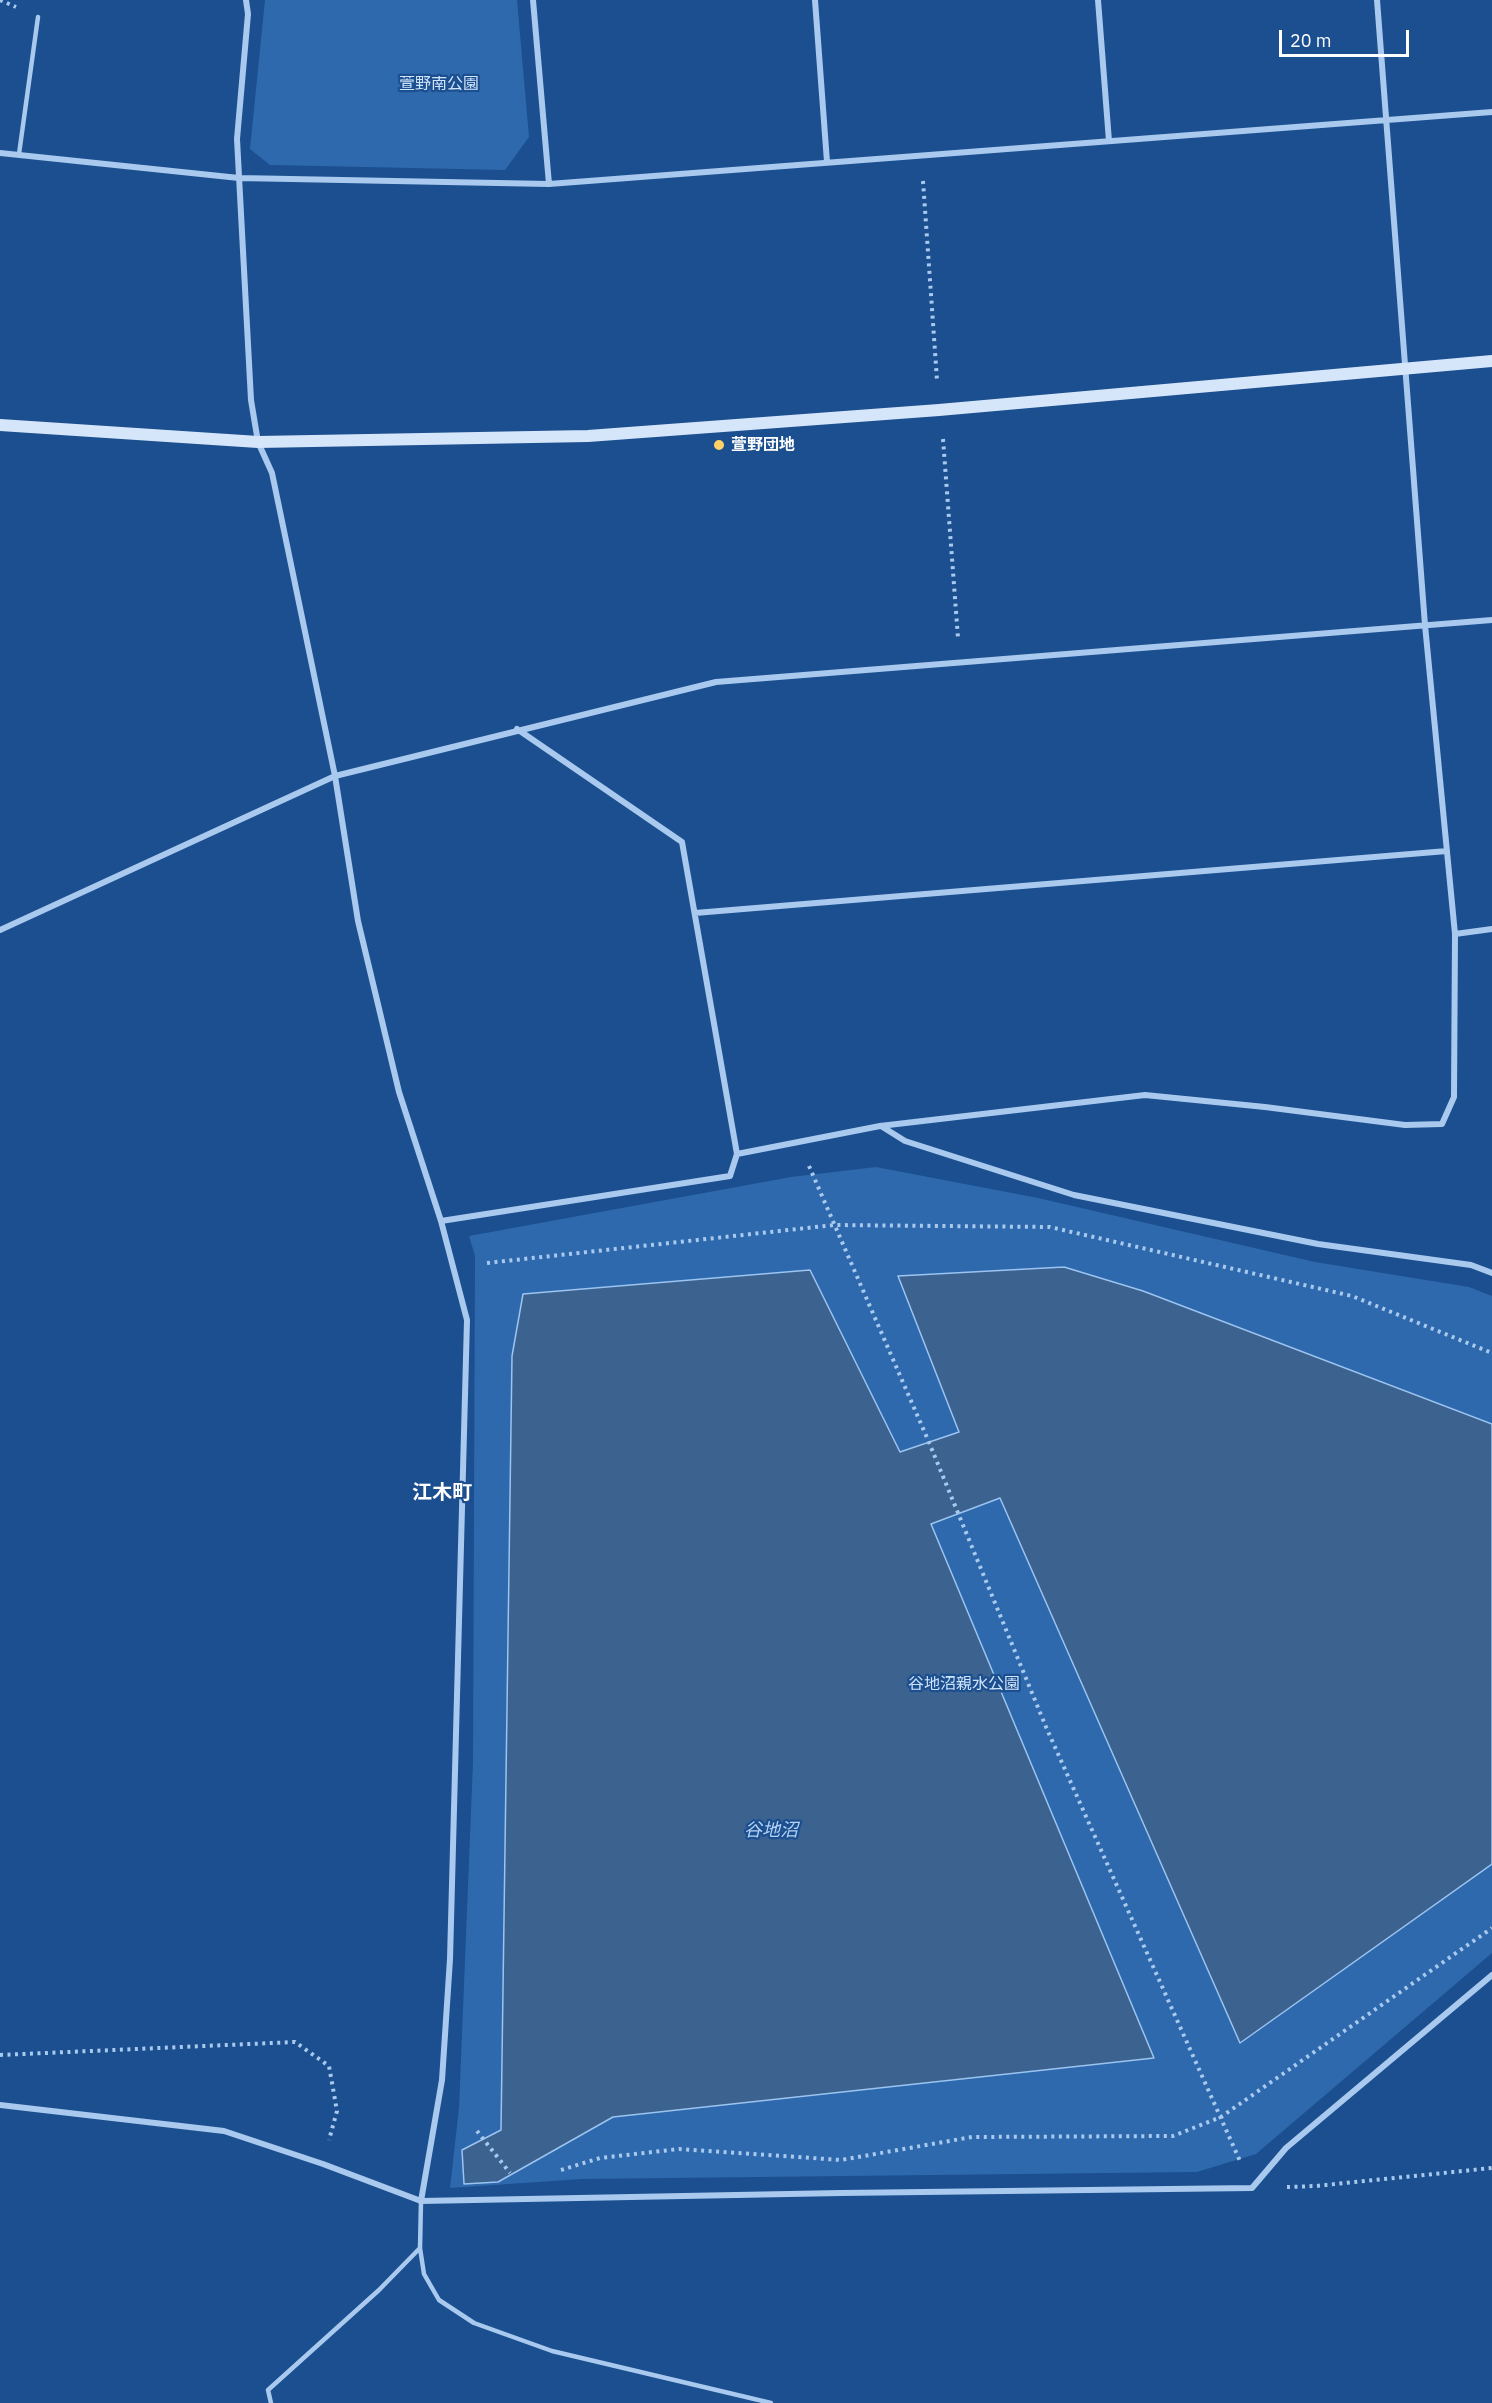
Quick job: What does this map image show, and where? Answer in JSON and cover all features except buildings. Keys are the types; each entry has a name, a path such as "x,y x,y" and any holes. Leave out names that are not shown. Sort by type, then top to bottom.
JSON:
{"street":[{"path":"246,0 248,14 237,140 238,178 251,400 258,442 271,470 335,776 363,944 399,1092 441,1221 467,1320 450,1959 442,2080 421,2201"},
{"path":"533,0 549,184"},
{"path":"815,0 827,162"},
{"path":"1098,0 1109,141"},
{"path":"737,1154 880,1126 1145,1095 1265,1107 1405,1125 1442,1124 1454,1097 1455,934 1425,626 1377,0"},
{"path":"0,153 238,178 549,184 1492,112"},
{"path":"0,425 258,442 588,436 939,410 1492,361"},
{"path":"0,930 335,776 517,729 716,682 1492,620"},
{"path":"441,1221 730,1176 737,1154 682,842 517,729"},
{"path":"695,913 1447,851"},
{"path":"1455,934 1492,929"},
{"path":"880,1126 905,1141 1074,1195 1318,1244 1471,1265 1492,1273"},
{"path":"0,2106 224,2131 323,2164 421,2201 1252,2188 1286,2148 1492,1976"}],"lane":[{"path":"20,154 38,17"},
{"path":"421,2201 420,2248 424,2274 439,2300 474,2323 552,2351 771,2403"},
{"path":"271,2403 268,2390 379,2290 420,2248"}],"path":[{"path":"921,156 938,384"},
{"path":"943,439 960,662"},
{"path":"798,1142 928,1440 1046,1727 1252,2188 1317,2186 1492,2168"},
{"path":"488,1263 834,1225 1050,1227 1352,1296 1492,1353"},
{"path":"559,2171 600,2158 679,2149 841,2160 972,2136 1173,2136 1221,2116 1492,1928"},
{"path":"0,2055 296,2042 329,2066 337,2111 323,2164"},
{"path":"477,2131 511,2175"}],"green space":[{"name":"萱野南公園","path":"265,0 517,0 529,137 505,170 270,165 250,149"},
{"name":"谷地沼","path":"876,1167 1038,1198 1315,1262 1469,1287 1492,1296 1492,1953 1256,2154 1197,2172 582,2179 450,2188 459,2108 473,1762 475,1256 469,1236 791,1177"}],"water":[{"name":"谷地沼","path":"1064,1267 1143,1291 1492,1424 1492,1864 1240,2043 1000,1498 931,1524 1154,2058 613,2117 498,2182 464,2184 462,2150 501,2130 512,1356 523,1294 810,1270 900,1452 959,1432 898,1276"}],"place":[{"name":"萱野団地","path":"719,445"}],"district":[{"name":"江木町","path":"442,1493"}],"park label":[{"name":"谷地沼親水公園","path":"964,1684"}]}
